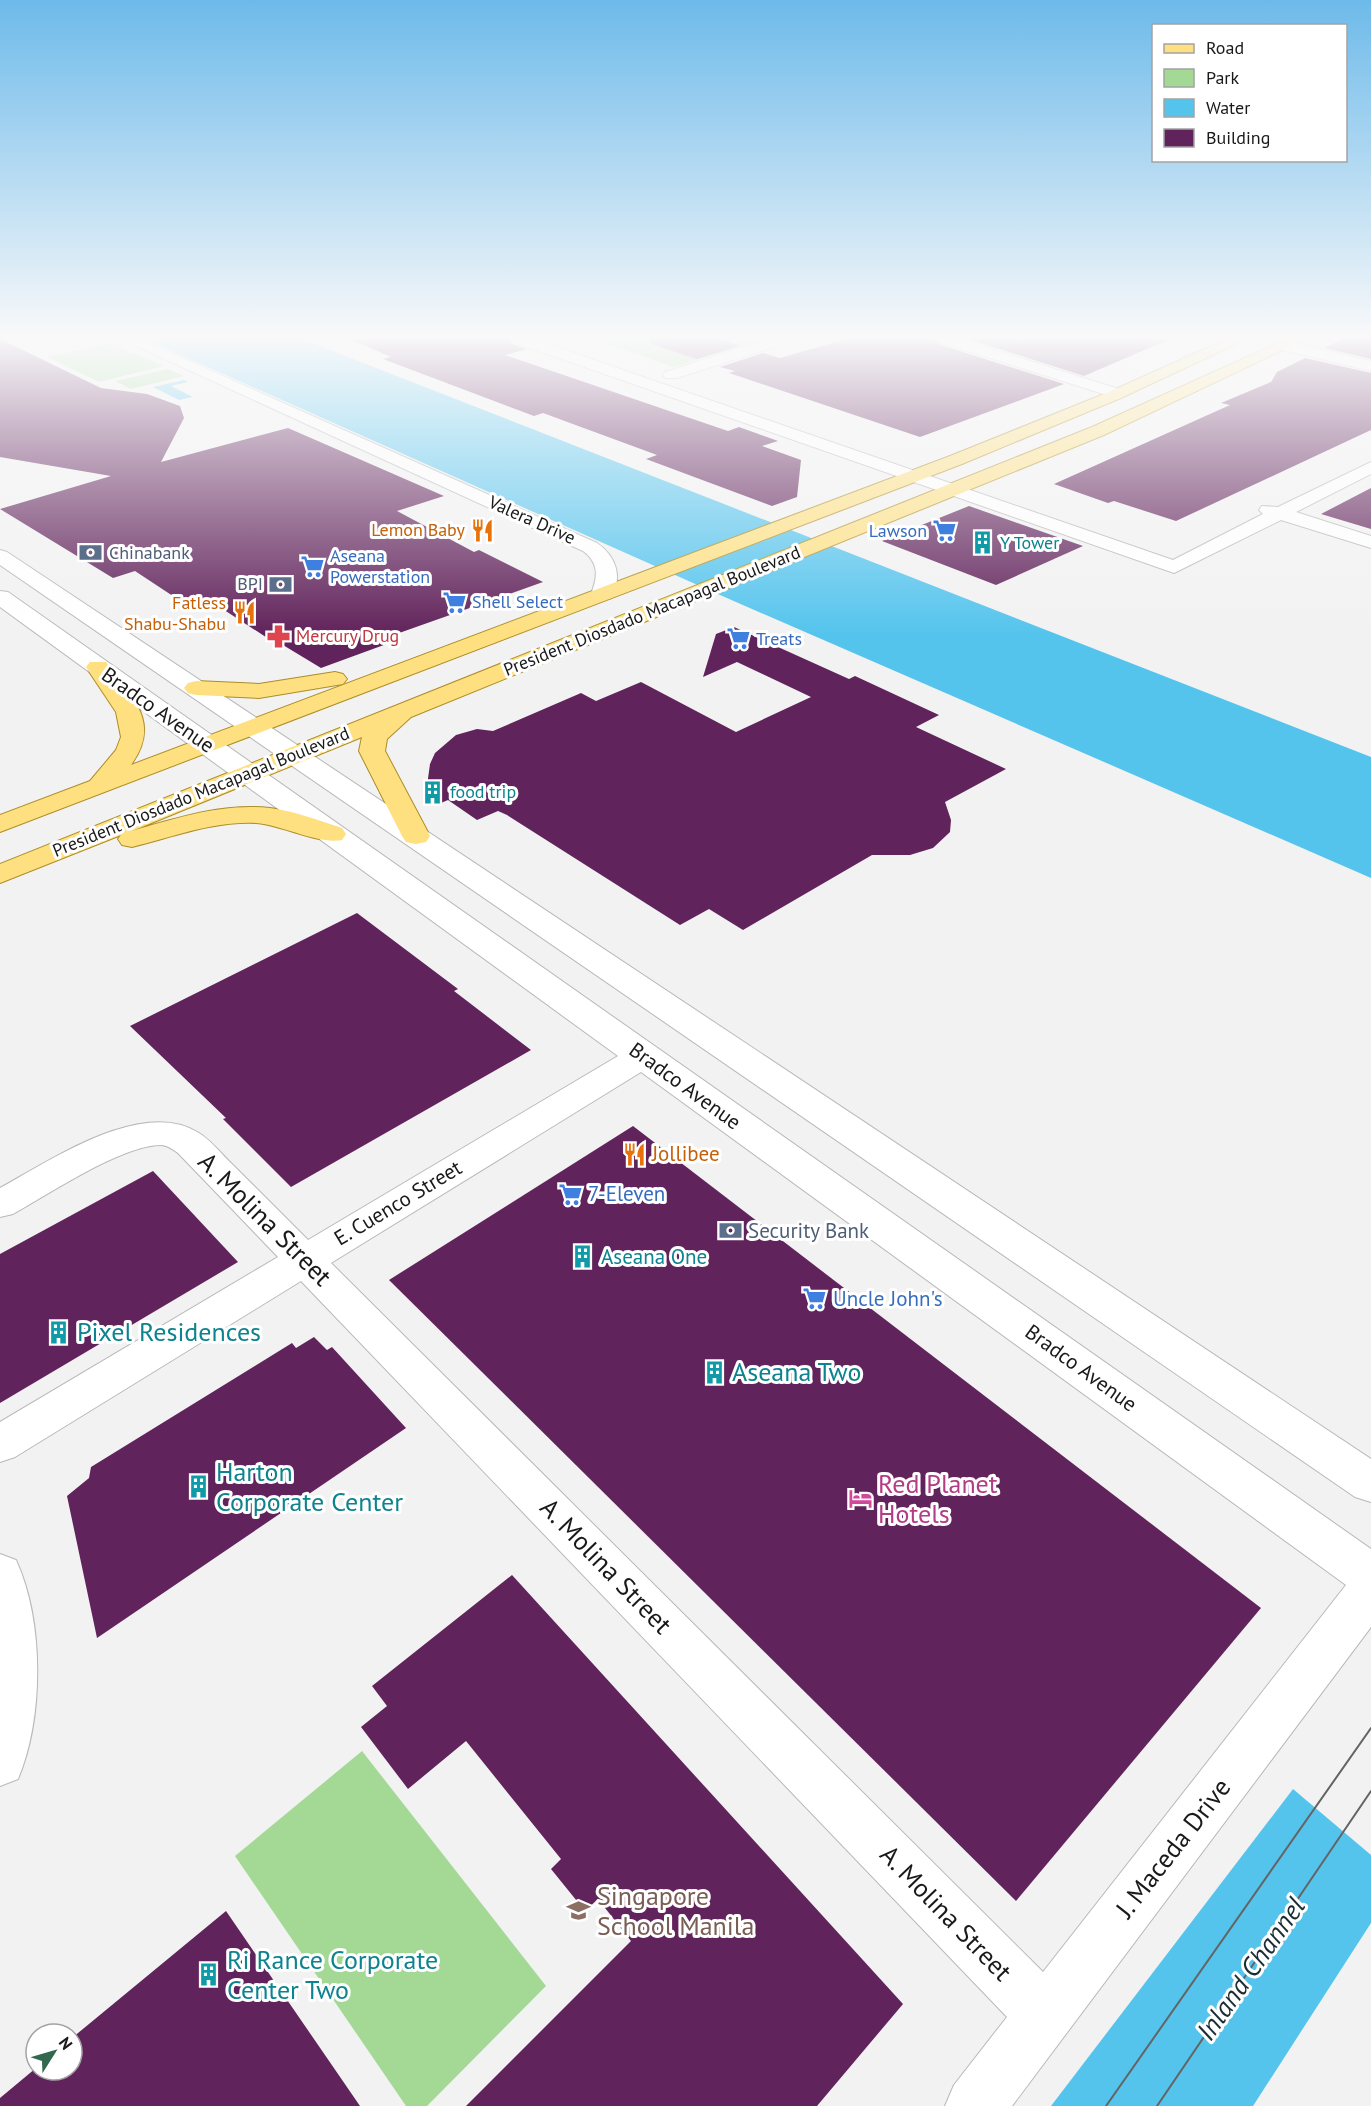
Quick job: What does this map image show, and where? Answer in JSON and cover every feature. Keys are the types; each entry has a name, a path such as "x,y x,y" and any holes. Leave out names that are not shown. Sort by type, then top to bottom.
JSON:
{"main road":[{"name":"President Diosdado Macapagal Boulevard","path":"0,824 783,525 914,466 940,465 1010,437"},
{"name":"President Diosdado Macapagal Boulevard","path":"5,872 1083,437"},
{"path":"196,688 238,692 271,690 425,661"},
{"path":"92,788 127,757 134,744 135,734 124,707 98,667"},
{"path":"410,707 379,731 372,751 416,836"},
{"path":"5,872 185,825 239,815 283,818 332,834"}],"street":[{"name":"Valera Drive","path":"346,437 590,547 601,556 607,568 602,594"},
{"path":"824,437 914,466 952,490 1174,567 1371,467"},
{"path":"1184,541 1371,450"},
{"path":"940,465 1009,488"},
{"path":"1255,506 1371,542"},
{"name":"Bradco Avenue","path":"0,556 1371,1483"},
{"path":"0,581 32,578"},
{"name":"Bradco Avenue","path":"0,597 1371,1576"},
{"path":"408,887 394,869 397,862 408,856 425,857 446,872 475,877"},
{"name":"E. Cuenco Street","path":"0,1444 643,1056"},
{"name":"A. Molina Street","path":"0,1204 119,1142 157,1133 180,1137 190,1144 1045,2015"},
{"path":"0,1575 9,1612 14,1694 0,1761"},
{"name":"J. Maceda Drive","path":"975,2106 1371,1590"}],"green space":[{"path":"362,1751 546,1986 427,2106 406,2106 235,1856"}],"water":[{"path":"366,437 553,437 1371,757 1371,878 720,595"},
{"name":"Inland Channel","path":"1293,1789 1371,1855 1371,1923 1253,2106 1051,2106"}],"building":[{"path":"0,437 174,437 161,462 253,437 309,437 444,496 397,511 474,552 479,550 543,582 385,638 392,642 321,668 278,642 275,643 215,604 205,607 196,601 185,604 135,571 113,578 0,509 111,476 0,457"},
{"path":"609,437 768,437 778,441 762,446 801,460 797,497 772,506 646,459 657,455"},
{"path":"1158,437 1355,437 1176,521 1114,501 1108,503 1054,484"},
{"path":"1371,488 1371,529 1321,514"},
{"name":"Y Tower","path":"969,506 1083,546 996,585 882,541"},
{"path":"734,627 849,679 855,676 939,715 916,727 1006,769 945,802 951,820 950,832 933,848 910,855 872,855 743,930 709,909 680,925 507,815 498,811 477,820 448,800 441,803 426,793 430,764 435,753 456,735 477,729 493,731 581,693 596,701 641,682 736,732 811,697 737,662 703,677 716,634"},
{"path":"357,913 458,989 454,991 531,1050 291,1187 223,1119 226,1118 130,1026"},
{"path":"633,1126 1261,1608 1016,1901 389,1280"},
{"name":"Pixel Residences","path":"153,1171 238,1262 0,1403 0,1254"},
{"name":"Harton Corporate Center","path":"314,1337 327,1350 332,1347 406,1428 97,1638 67,1496 89,1478 91,1467 292,1343 296,1348"},
{"path":"512,1575 903,2004 817,2106 466,2106 631,1941 598,1899 585,1911 551,1869 561,1859 466,1741 408,1789 361,1727 387,1706 372,1686"},
{"name":"Ri Rance Corporate Center Two","path":"226,1911 360,2106 0,2106 0,2098 24,2078 24,2082 84,2082 84,2028"}],"tram line":[{"path":"1106,2106 1371,1728"},
{"path":"1157,2106 1371,1791"}],"place":[{"name":"Lemon Baby","path":"483,530"},
{"name":"Lawson","path":"945,531"},
{"name":"Y Tower","path":"982,543"},
{"name":"Chinabank","path":"91,553"},
{"name":"Aseana Powerstation","path":"312,566"},
{"name":"BPI","path":"281,584"},
{"name":"Shell Select","path":"454,602"},
{"name":"Fatless Shabu-Shabu","path":"244,613"},
{"name":"Mercury Drug","path":"278,636"},
{"name":"Treats","path":"738,639"},
{"name":"food trip","path":"432,792"},
{"name":"Jollibee","path":"634,1154"},
{"name":"7-Eleven","path":"570,1194"},
{"name":"Security Bank","path":"730,1231"},
{"name":"Aseana One","path":"583,1257"},
{"name":"Uncle John's","path":"815,1299"},
{"name":"Pixel Residences","path":"59,1332"},
{"name":"Aseana Two","path":"714,1372"},
{"name":"Harton Corporate Center","path":"198,1487"},
{"name":"Red Planet Hotels","path":"860,1499"},
{"name":"Singapore School Manila","path":"579,1911"},
{"name":"Ri Rance Corporate Center Two","path":"209,1975"}]}
